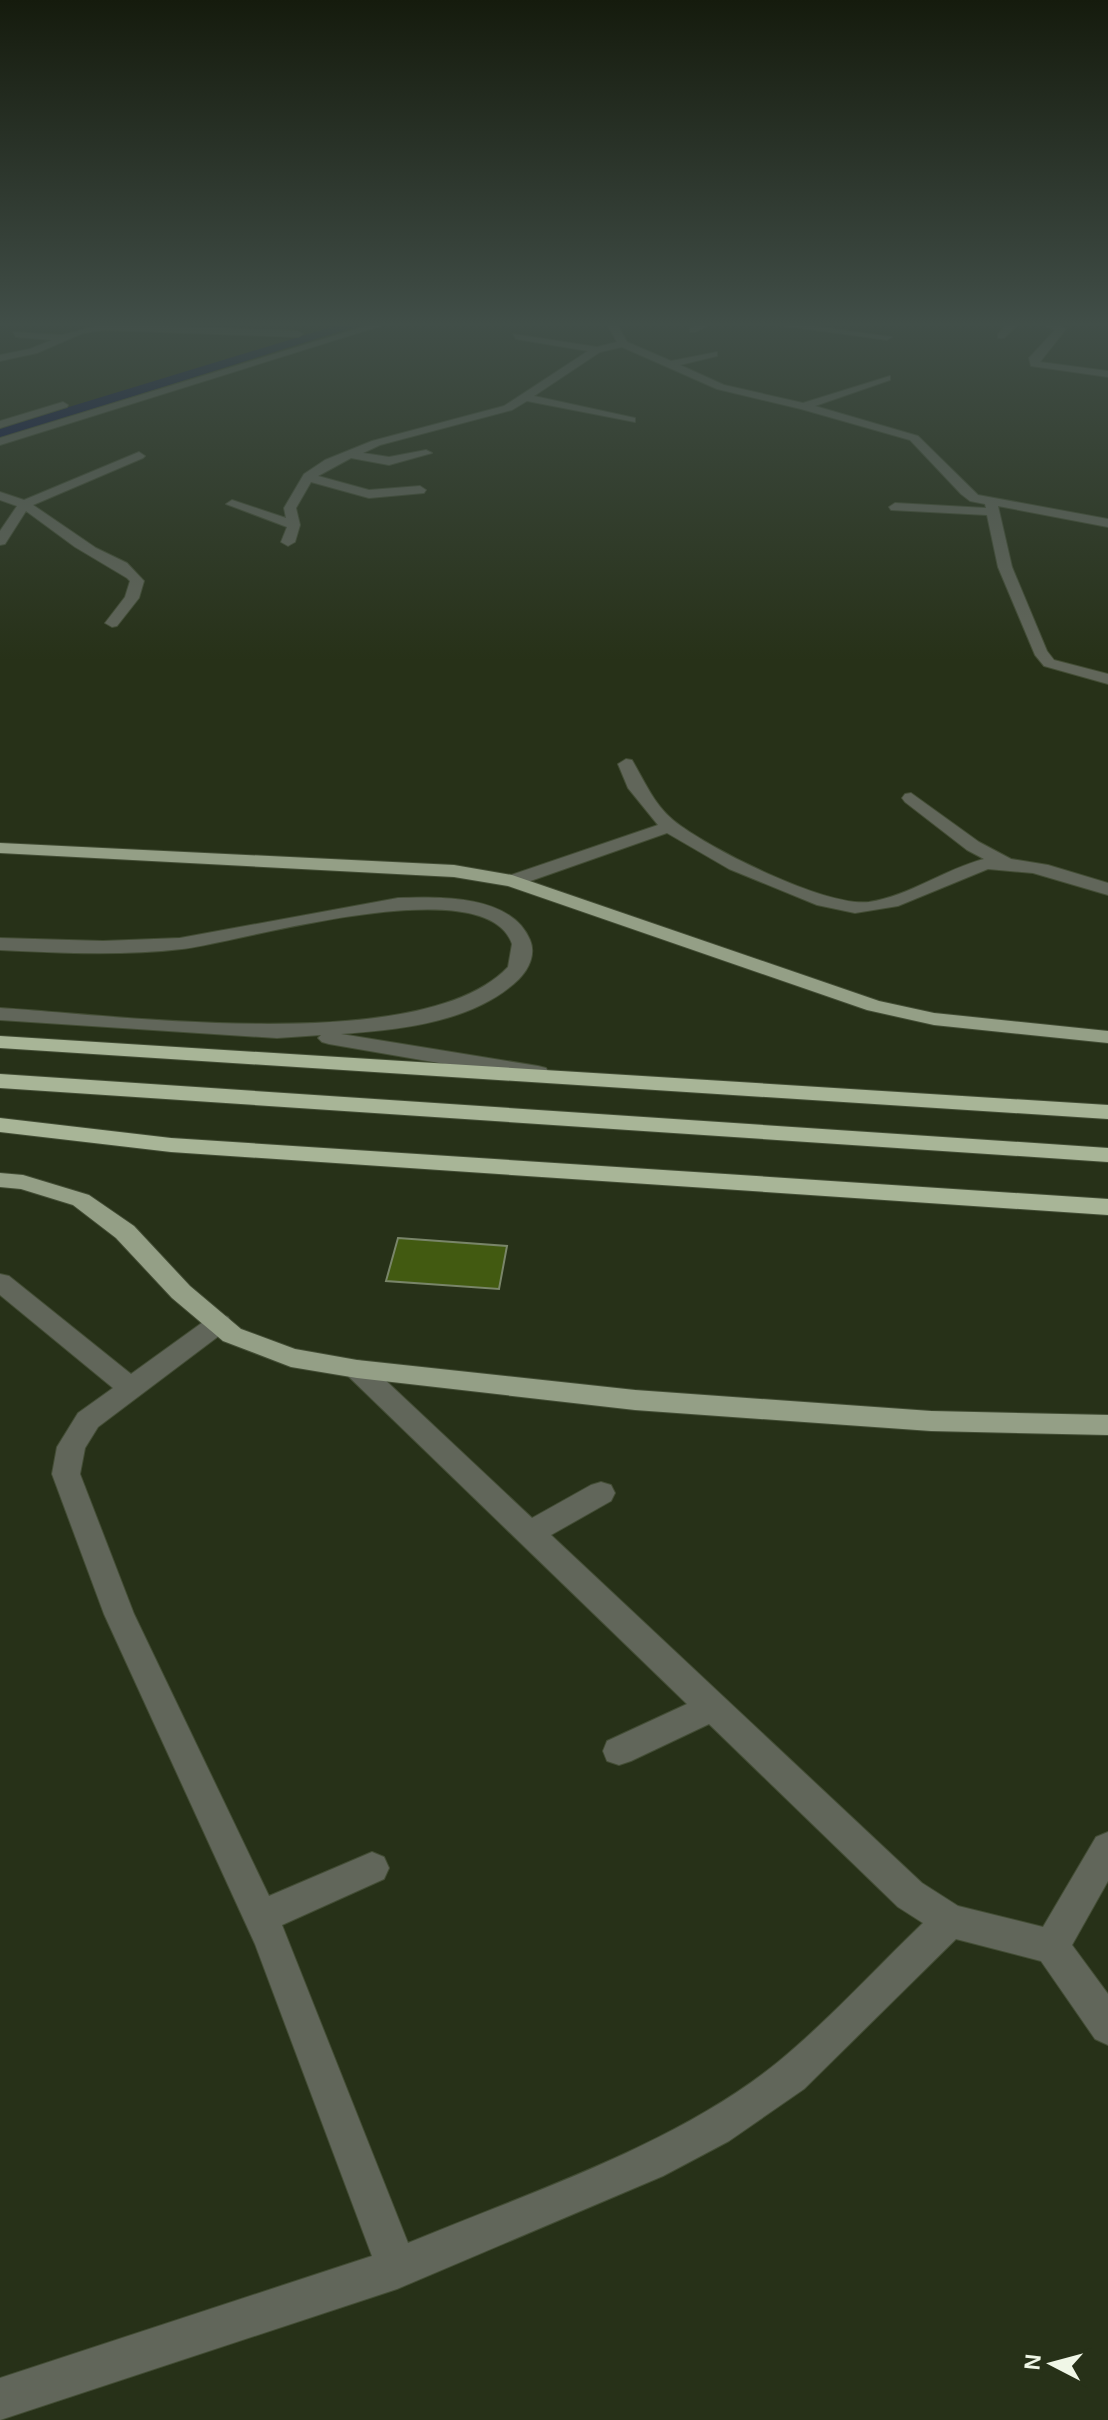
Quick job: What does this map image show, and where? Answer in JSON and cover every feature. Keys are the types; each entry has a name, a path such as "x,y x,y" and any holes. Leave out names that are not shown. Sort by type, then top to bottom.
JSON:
{"highway":[{"path":"0,1042 1108,1112"},
{"path":"0,1081 1108,1155"},
{"path":"0,1125 187,1146 1108,1207"}],"main road":[{"path":"0,848 454,871 512,881 874,1006 934,1019 1108,1037"},
{"path":"0,1180 23,1182 81,1200 125,1232 181,1292 232,1335 291,1358 357,1369 635,1400 931,1421 1108,1425"}],"street":[{"path":"0,442 23,435"},
{"path":"288,542 294,525 290,508 316,469 403,435"},
{"path":"903,435 929,448 960,487 992,508 1005,567 1040,652 1049,663 1108,679"},
{"path":"350,454 389,461 426,453"},
{"path":"0,541 25,504 139,456"},
{"path":"308,477 369,494 420,490"},
{"path":"0,496 25,504 93,552 128,567 137,581 132,598 112,623"},
{"path":"232,504 294,525"},
{"path":"895,507 992,508 1108,523"},
{"path":"626,764 633,785 645,803 694,846 716,858 826,902 867,908 985,864 1005,863 1045,868 1108,889"},
{"path":"911,798 973,846 1005,863"},
{"path":"512,881 671,826"},
{"path":"0,944 147,947 417,903 478,910 511,928 519,938 523,951 514,973 500,985 467,1002 424,1015 369,1025 264,1030"},
{"path":"0,1014 264,1030 365,1043 566,1078"},
{"path":"0,1282 132,1389"},
{"path":"219,1323 88,1420 71,1447 66,1474 119,1614 260,1917 397,2268"},
{"path":"357,1369 910,1895 960,1924 1039,1944 1108,2026"},
{"path":"530,1533 601,1493"},
{"path":"619,1751 713,1707"},
{"path":"1039,1944 1108,1848"},
{"path":"260,1917 372,1868"},
{"path":"0,2400 397,2268 649,2162 715,2127 791,2076 960,1924"}],"building":[{"path":"398,1238 507,1246 499,1289 386,1281"}]}
